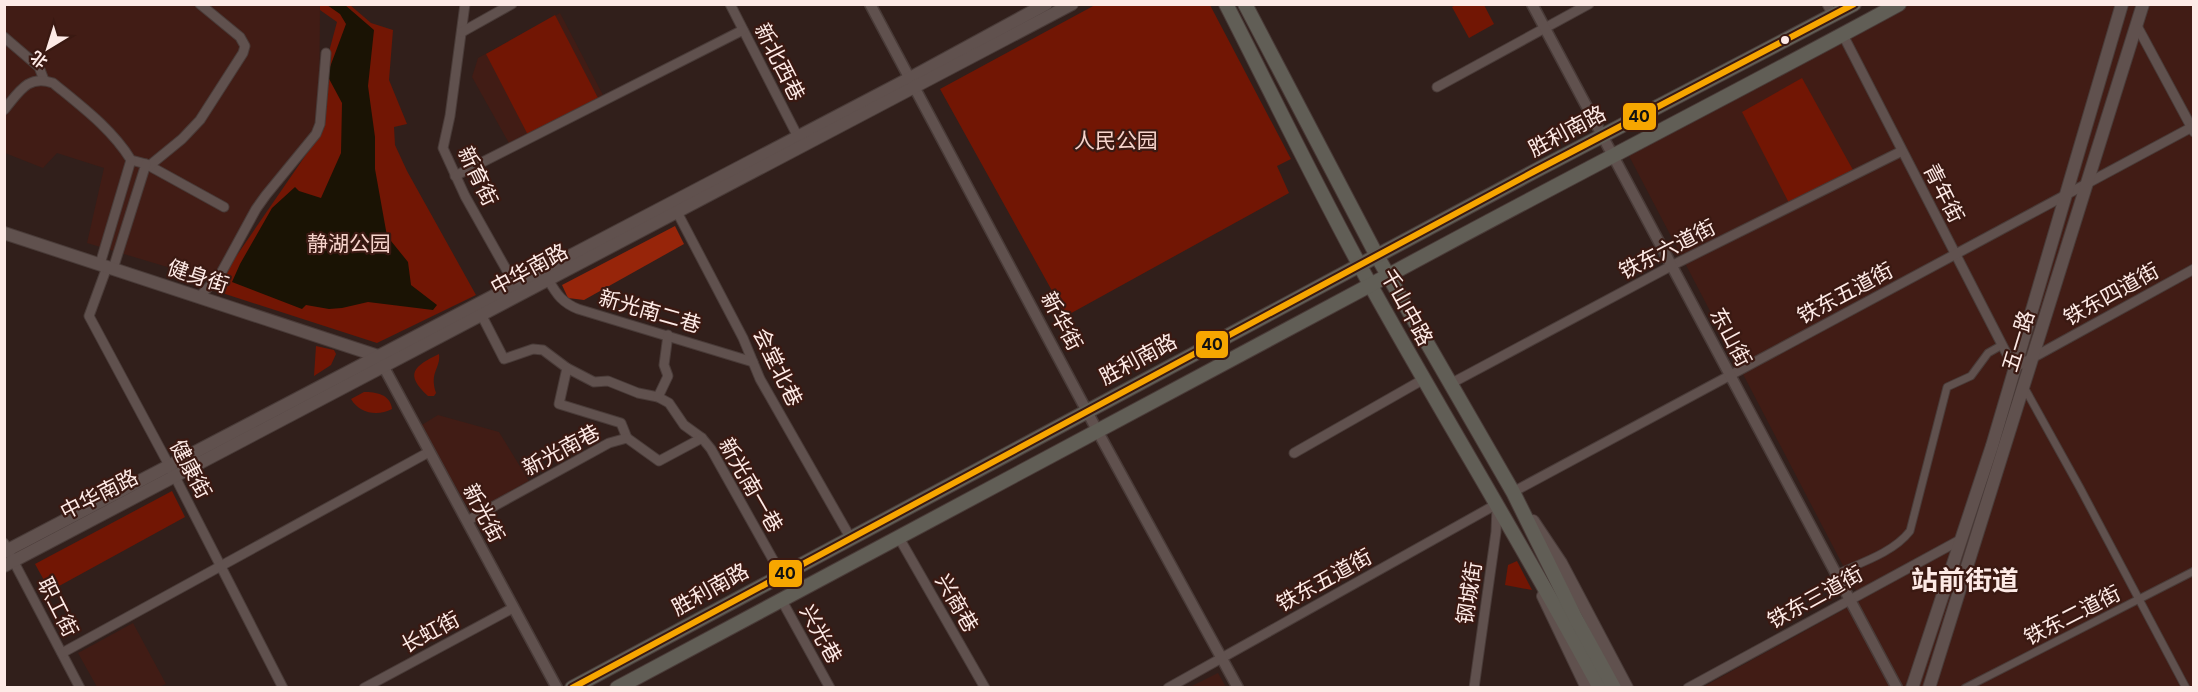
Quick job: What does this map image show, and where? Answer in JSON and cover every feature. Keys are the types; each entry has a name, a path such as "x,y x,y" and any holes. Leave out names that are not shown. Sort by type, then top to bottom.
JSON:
{"main road":[{"path":"381,361 515,285 798,137 913,83 1046,4"},
{"name":"中华南路","path":"7,554 173,472 381,361 482,316 913,83 1072,4"},
{"name":"千山中路","path":"1226,4 1370,285 1497,504 1570,620"},
{"name":"千山中路","path":"1245,4 1377,256 1513,492 1570,620"},
{"name":"胜利南路","path":"572,687 1602,136 1830,10 1854,4"},
{"name":"胜利南路","path":"617,687 1899,4"},
{"name":"五一路","path":"1912,687 1992,446 2122,4"},
{"name":"五一路","path":"1929,687 2143,4"},
{"name":"健身街","path":"4,233 199,297 381,361"},
{"name":"中华南路","path":"173,472 349,372 381,361"},
{"path":"1513,492 1561,564 1627,687"},
{"path":"1497,504 1587,687"},
{"path":"1570,620 1600,687"},
{"path":"1570,620 1614,687"}],"street":[{"path":"107,267 148,165 182,139 200,120 243,53 245,46 240,37 200,4"},
{"name":"新育街","path":"465,4 450,116 443,148 454,176 515,285"},
{"path":"462,32 512,4"},
{"name":"新北西巷","path":"730,4 798,137"},
{"name":"新华街","path":"870,4 1098,432 1238,687"},
{"name":"东山街","path":"1532,4 1898,687"},
{"path":"1437,87 1589,4"},
{"path":"2137,26 2193,128"},
{"path":"454,176 743,30"},
{"name":"青年街","path":"1843,35 2014,368"},
{"path":"4,37 39,67 44,80"},
{"path":"199,297 220,275 256,208 316,134 320,124 326,53"},
{"path":"4,110 25,84 44,80 54,83 123,146 131,160 107,267"},
{"name":"铁东五道街","path":"1513,492 2066,193 2193,128"},
{"name":"铁东六道街","path":"1450,384 1671,266 1902,151"},
{"path":"131,160 148,165 224,207"},
{"name":"会堂北巷","path":"677,212 744,338 760,379 850,537"},
{"name":"健康街","path":"107,267 89,316 173,472 283,687"},
{"name":"铁东四道街","path":"2014,368 2193,269"},
{"name":"新光南二巷","path":"549,281 567,305 753,362"},
{"name":"新光南一巷","path":"482,316 504,359 533,349 543,350 567,369 594,382 608,381 638,393 658,397 669,403 684,425 702,438 711,449 781,574"},
{"path":"658,397 668,376 664,365 668,335"},
{"path":"1836,574 1893,547 1910,531 1947,387 1971,376 1988,353 2002,345"},
{"name":"新光街","path":"381,361 557,687"},
{"path":"567,369 559,404 621,423 627,438"},
{"path":"1294,453 1424,379"},
{"path":"2024,387 2186,687"},
{"name":"新光南巷","path":"466,521 609,442 627,438 659,461 702,438"},
{"path":"62,654 429,452"},
{"name":"铁东五道街","path":"1168,687 1497,504"},
{"name":"钢城街","path":"1474,687 1496,531 1497,504"},
{"name":"兴商巷","path":"898,536 985,687"},
{"name":"铁东三道街","path":"1688,687 1960,540"},
{"name":"职工街","path":"7,554 80,687"},
{"name":"铁东二道街","path":"1965,687 2193,571"},
{"name":"兴光巷","path":"781,599 830,687"},
{"name":"长虹街","path":"364,687 513,608"}],"shaded area":[{"path":"4,5 320,5 319,127 211,280 87,243 104,168 57,153 43,168 5,153"},
{"path":"327,5 345,5 374,30 368,86 375,137 375,169 387,236 408,262 411,285 437,305 433,310 368,302 329,309 306,305 302,309 232,282 272,208 295,187 299,191 321,198 341,153 342,103 327,75 346,24 340,14"},
{"path":"1908,5 2193,5 2193,687 1703,687 1861,600 1628,154"},
{"path":"560,13 603,95 510,145 472,77 478,58"},
{"path":"675,226 684,244 584,300 568,298 562,285"},
{"path":"438,415 499,432 529,481 471,513 420,426"},
{"path":"133,623 166,684 159,687 97,687 78,653"},
{"path":"1218,673 1226,687 1190,687"}],"green space":[{"name":"静湖公园","path":"320,5 350,5 371,23 393,30 389,80 407,124 394,127 395,145 476,295 377,343 213,290 323,130 330,48 337,22 320,10"},
{"name":"人民公园","path":"1095,5 1210,5 1291,159 1277,166 1289,193 1066,316 940,89"},
{"path":"1484,5 1494,24 1469,38 1452,7"},
{"path":"555,15 598,98 528,135 486,54"},
{"path":"1802,78 1853,170 1789,203 1742,112"},
{"path":"316,346 334,350 336,354 331,365 314,376"},
{"path":"439,354 434,375 436,393 434,396 428,396 416,382 415,371 423,363"},
{"path":"364,392 378,393 385,397 392,409 375,413 359,408 351,399"},
{"path":"172,491 185,517 50,591 35,564"},
{"path":"1517,561 1532,590 1505,585 1508,565"}],"transit line":[{"name":"40","path":"572,688 1535,171 1854,4"}],"district":[{"name":"站前街道","path":"1965,580"}]}
